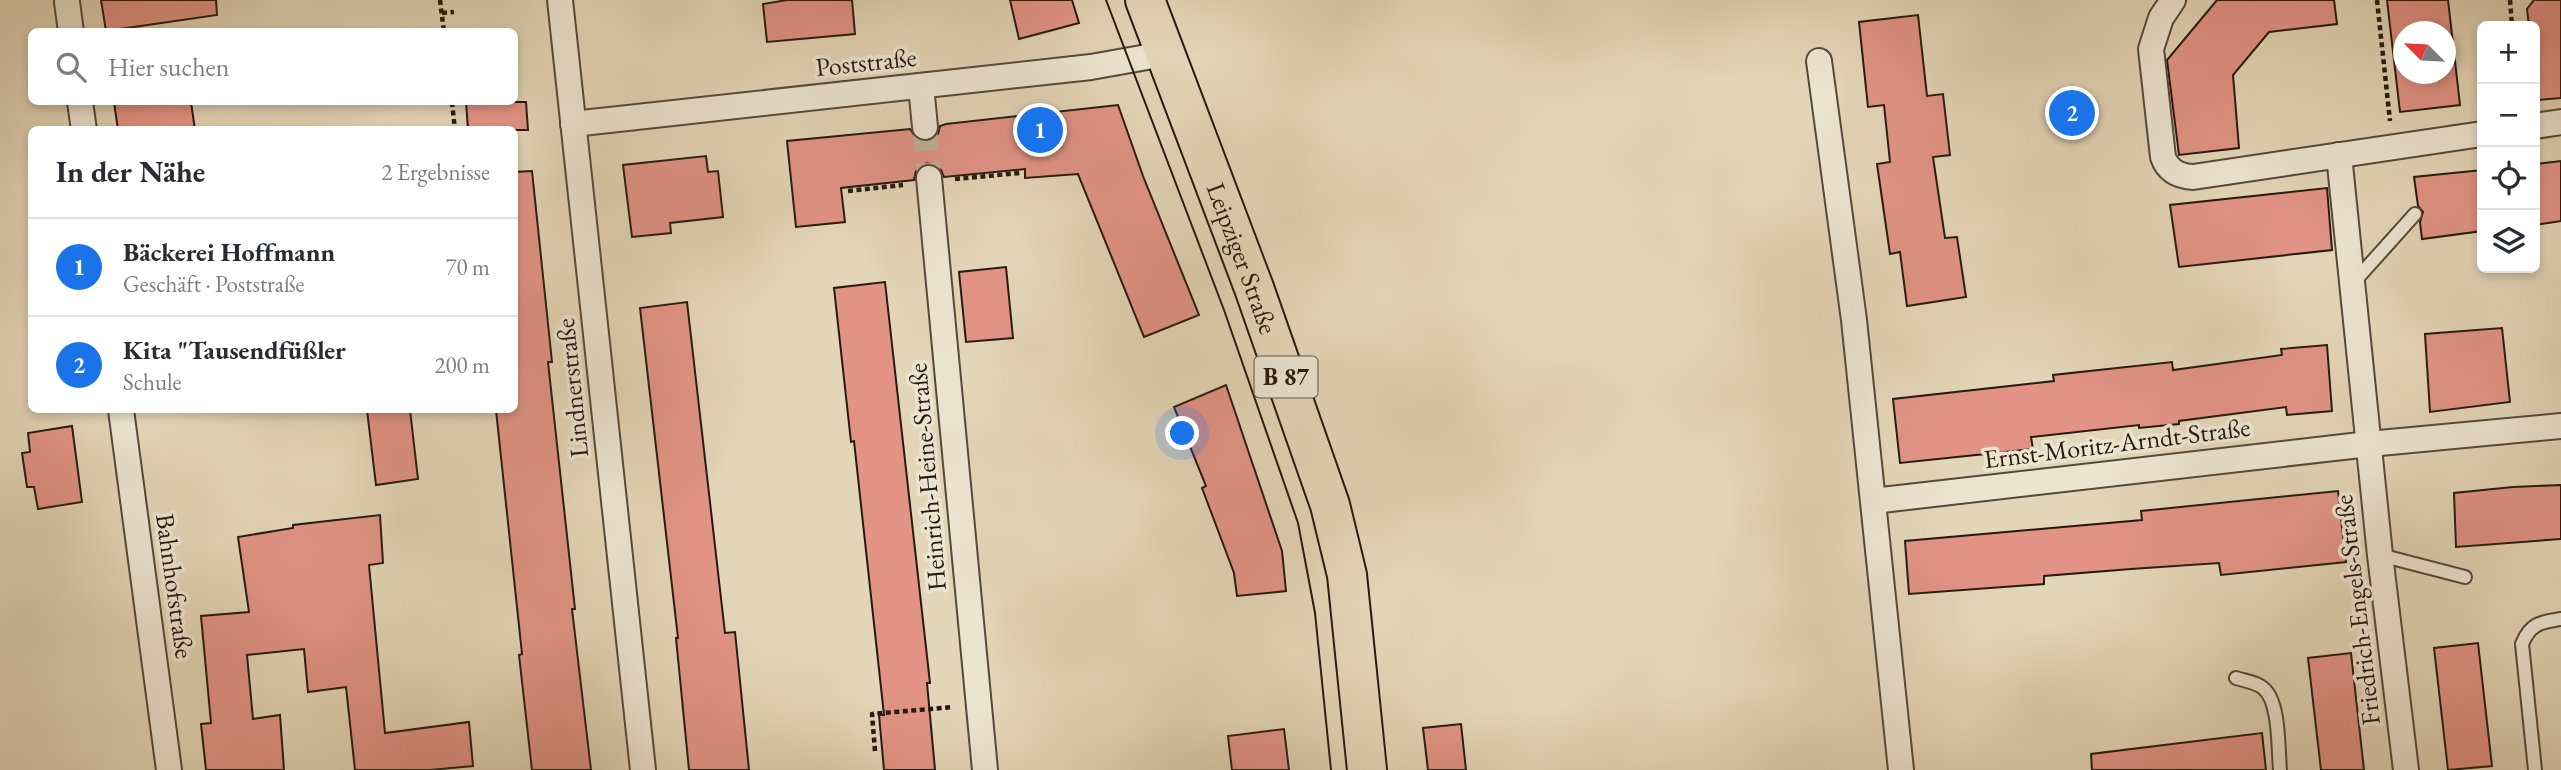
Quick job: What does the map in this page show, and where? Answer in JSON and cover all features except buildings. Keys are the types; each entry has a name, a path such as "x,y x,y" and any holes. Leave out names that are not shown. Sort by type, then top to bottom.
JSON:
{"main road":[{"name":"Leipziger Straße","path":"1145,0 1254,288 1330,505 1347,575 1367,770"}],"street":[{"name":"Lindnerstraße","path":"560,0 643,770"},
{"path":"2173,0 2161,18 2151,49 2163,157 2172,170 2193,177 2477,135"},
{"path":"67,2 70,28"},
{"name":"Poststraße","path":"573,124 1091,67 1164,54"},
{"path":"1819,61 1853,320 1901,770"},
{"path":"921,86 925,127"},
{"path":"80,105 83,126"},
{"path":"2540,125 2561,122"},
{"path":"2339,155 2368,444"},
{"name":"Heinrich-Heine-Straße","path":"936,179 985,770"},
{"name":"Bahnhofstraße","path":"121,413 169,770"},
{"name":"Ernst-Moritz-Arndt-Straße","path":"1873,501 2368,444 2561,426"},
{"name":"Friedrich-Engels-Straße","path":"2368,444 2406,770"}],"lane":[{"path":"2352,284 2414,214"},
{"path":"2380,555 2465,577"},
{"path":"2535,770 2522,644 2527,630 2544,621 2561,619"},
{"path":"2236,678 2266,689 2274,704 2280,770"}],"path":[{"path":"440,0 444,28"},
{"path":"2377,0 2393,147"},
{"path":"2510,0 2512,21"},
{"path":"442,13 454,12"},
{"path":"452,105 455,126"},
{"path":"936,179 1020,173"},
{"path":"848,191 904,185"},
{"path":"875,751 872,714 954,707"}],"tunnel":[{"path":"925,127 929,178"}],"tram line":[{"path":"1106,0 1224,310 1298,523 1315,613 1331,770"}],"place":[{"name":"Kita \"Tausendfüßler","path":"2072,113"},
{"name":"Bäckerei Hoffmann","path":"1040,130"}]}
